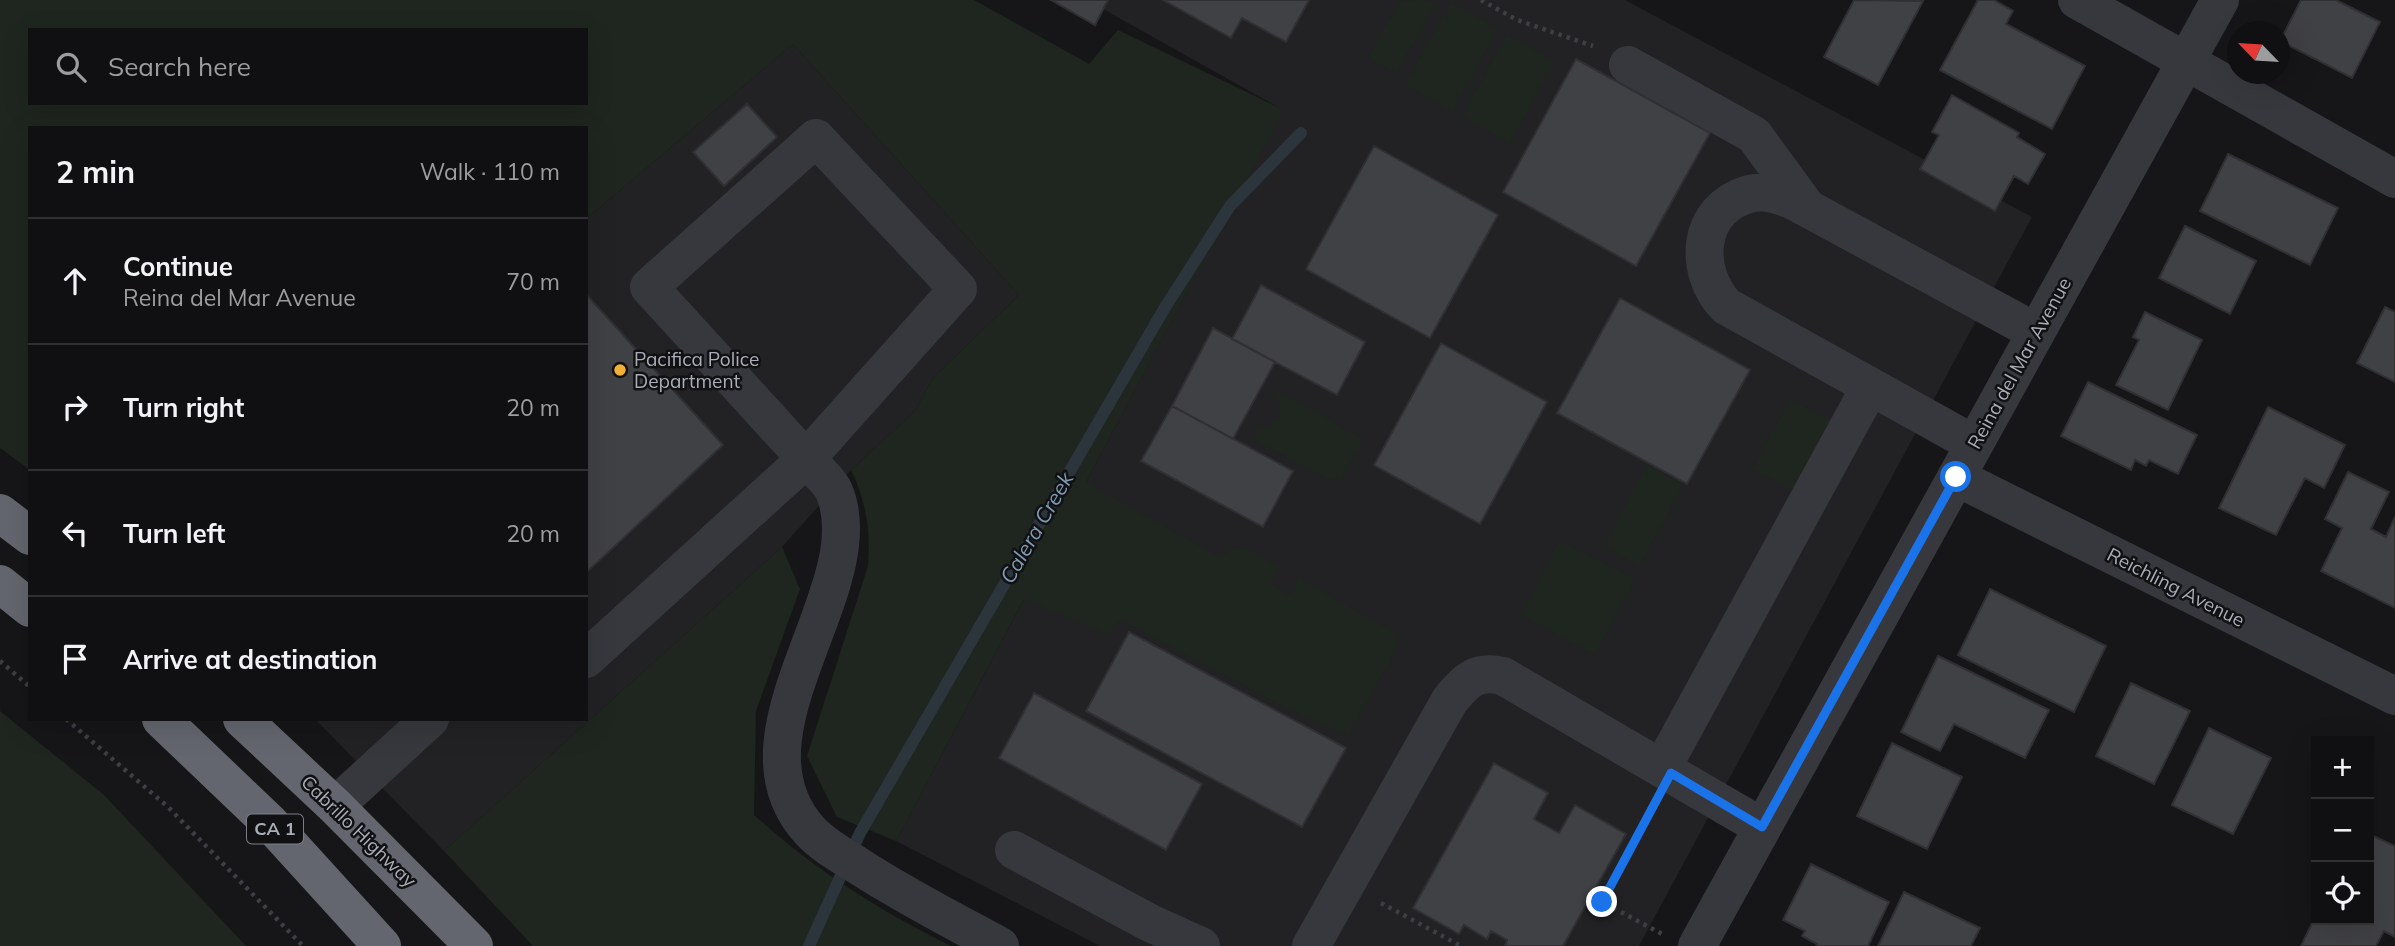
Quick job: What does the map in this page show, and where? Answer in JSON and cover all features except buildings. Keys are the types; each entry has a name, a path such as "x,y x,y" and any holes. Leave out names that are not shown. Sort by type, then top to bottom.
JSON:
{"highway":[{"path":"0,513 28,534"},
{"path":"0,584 28,606"},
{"name":"CA 1","path":"163,721 270,824 382,946"},
{"name":"Cabrillo Highway","path":"244,721 335,806 474,946"}],"street":[{"path":"2077,0 2395,179"},
{"name":"Reina del Mar Avenue","path":"1684,943 1762,827 2220,0"},
{"path":"1628,65 1754,135 1805,205"},
{"path":"588,657 806,459 958,289 816,138 649,287 806,459 834,490 842,540 790,701 783,741 783,764 795,809 820,841 871,874 1000,946"},
{"path":"1974,444 1726,306 1709,284 1704,270 1702,255 1713,223 1736,200 1751,193 1765,193 1805,205 2036,332"},
{"path":"1667,771 1870,387"},
{"name":"Reichling Avenue","path":"1956,477 2395,696"},
{"path":"1311,946 1450,700 1465,683 1485,672 1503,676 1762,827"},
{"path":"335,806 428,721"},
{"path":"1014,850 1150,923 1201,946"}],"path":[{"path":"1481,0 1517,20 1585,41 1628,65"},
{"path":"0,661 28,685"},
{"path":"68,721 168,807 303,946"},
{"path":"1602,902 1667,771"},
{"path":"1347,884 1461,946"},
{"path":"1591,896 1684,943"}],"shaded area":[{"path":"0,0 974,0 1089,64 1118,30 1284,110 1086,482 1217,556 1243,547 1279,566 1270,584 1289,596 1299,578 1396,634 1398,646 1348,735 1286,708 1119,619 1108,635 1024,599 896,841 837,817 807,756 868,566 866,516 851,470 916,410 932,379 1019,295 793,44 588,217 588,126 28,126 28,469 0,448"},
{"path":"1087,0 1625,0 2032,217 1639,946 1100,946 896,841 1283,110"},
{"path":"1401,0 1437,1 1396,73 1368,58"},
{"path":"1451,3 1498,29 1452,111 1405,85"},
{"path":"1507,35 1555,61 1510,143 1462,116"},
{"path":"793,44 1019,295 932,379 916,410 851,470 782,547 444,851 317,721 588,721 588,217"},
{"path":"1278,391 1363,439 1340,481 1333,478 1331,481 1252,438 1260,425 1266,427 1277,419 1281,406 1274,399"},
{"path":"1790,399 1830,420 1793,491 1753,469"},
{"path":"1647,465 1683,484 1640,565 1604,546"},
{"path":"1559,541 1635,579 1595,655 1521,615"},
{"path":"782,547 800,589 756,711 754,815 800,854 848,888 951,946 533,946 444,851"},
{"path":"0,711 104,795 246,946 0,946"}],"waterway":[{"name":"Calera Creek","path":"809,946 860,833 1164,309 1230,206 1301,133"}],"place":[{"name":"Pacifica Police Department","path":"620,370"}],"route":[{"path":"1602,902 1671,773 1762,827 1956,477"}]}
